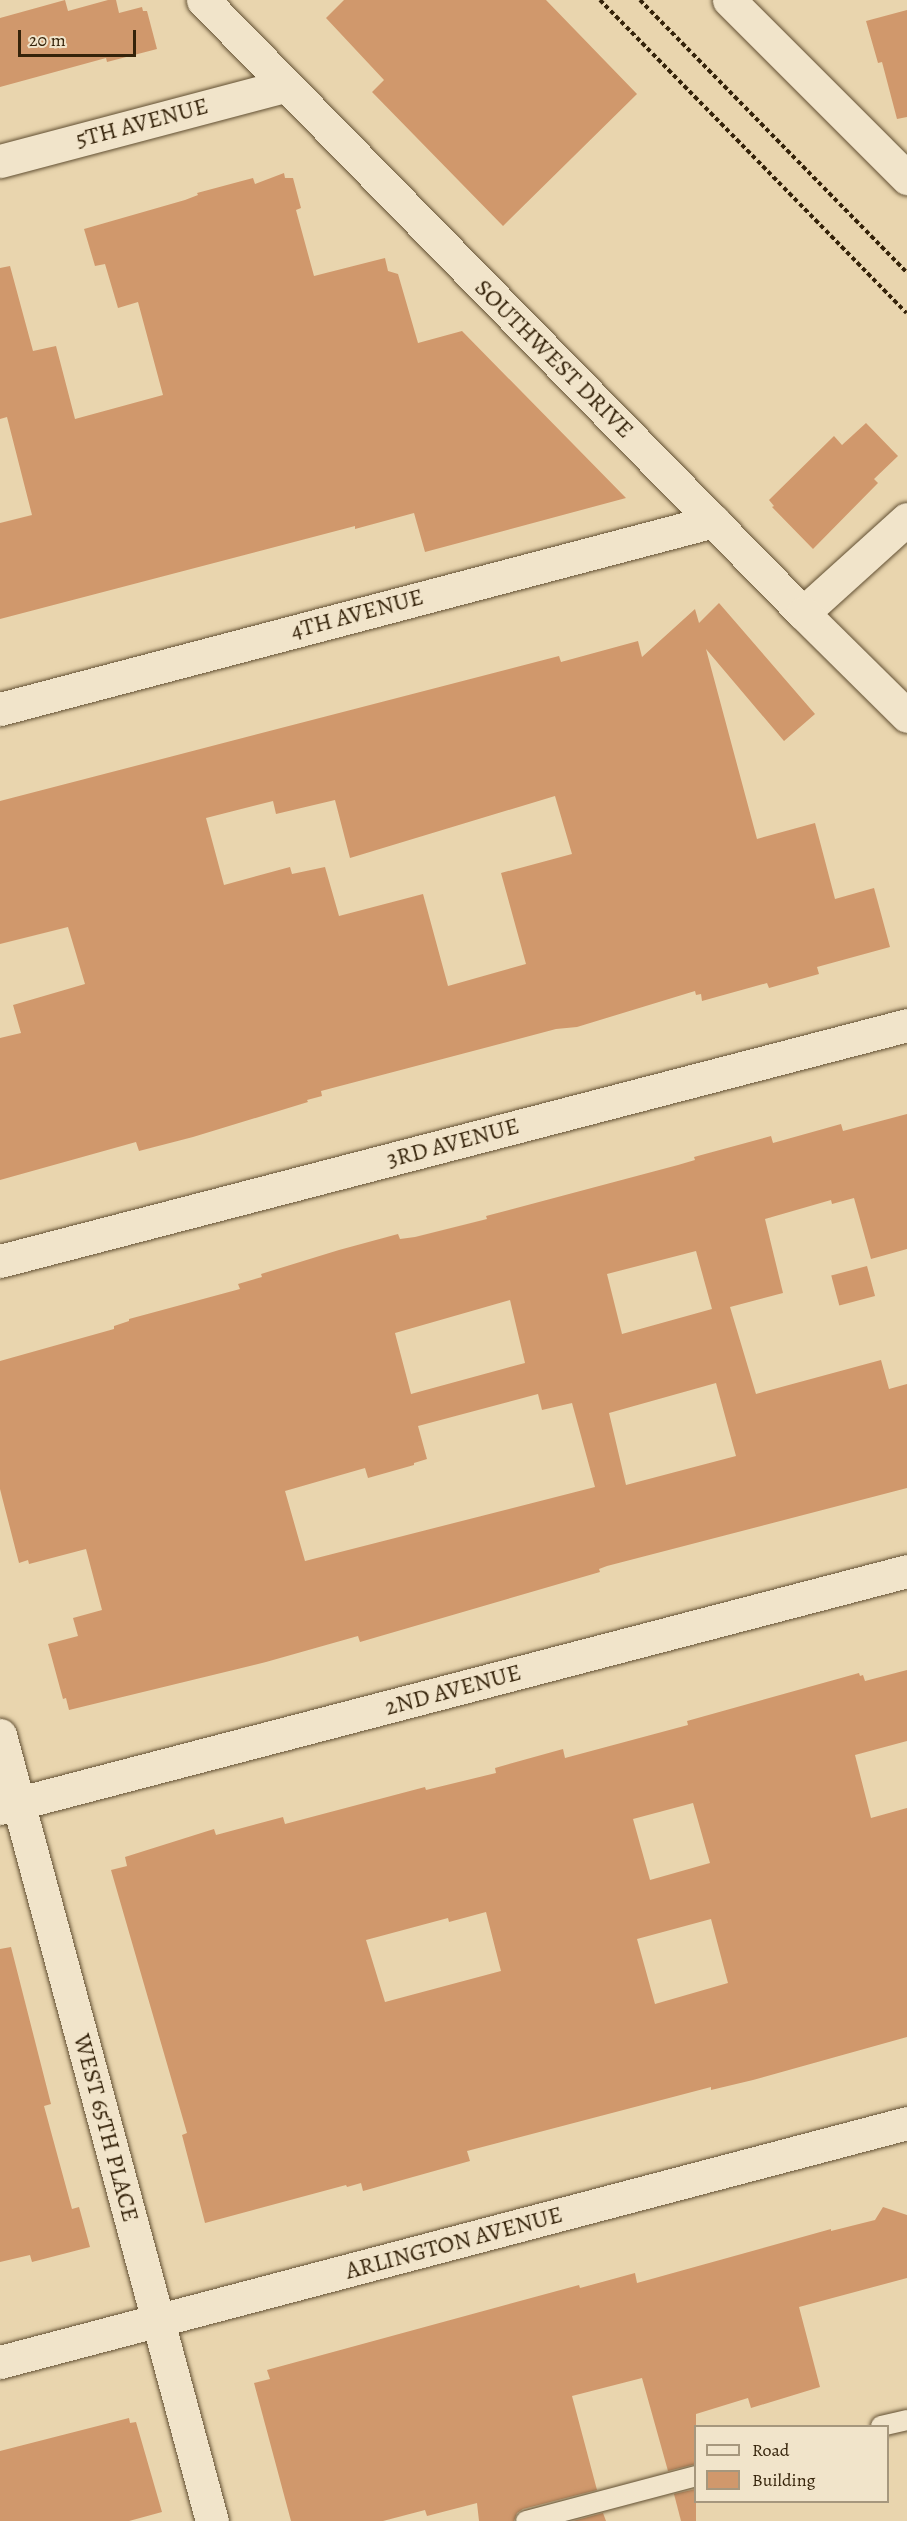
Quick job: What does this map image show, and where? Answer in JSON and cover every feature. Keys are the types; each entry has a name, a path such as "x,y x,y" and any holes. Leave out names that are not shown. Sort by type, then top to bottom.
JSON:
{"street":[{"name":"SOUTHWEST DRIVE","path":"202,0 284,86 907,716"},
{"path":"729,0 907,178"},
{"name":"5TH AVENUE","path":"0,161 284,86"},
{"path":"803,613 907,519"},
{"name":"4TH AVENUE","path":"0,709 714,521"},
{"name":"3RD AVENUE","path":"0,1261 907,1025"},
{"name":"2ND AVENUE","path":"9,1806 907,1571"},
{"name":"WEST 65TH PLACE","path":"0,1735 9,1806 158,2321 212,2521"},
{"name":"ARLINGTON AVENUE","path":"0,2362 907,2123"}],"lane":[{"path":"888,2425 907,2420"},
{"path":"526,2521 694,2477"}],"path":[{"path":"600,0 907,313"},
{"path":"640,0 907,273"}],"building":[{"path":"65,0 68,11 108,0 116,0 119,13 142,7 143,11 147,11 157,49 107,62 106,58 0,87 0,18"},
{"path":"344,0 546,0 637,94 503,226 372,92 384,80 326,18"},
{"path":"907,10 907,117 897,119 882,62 878,63 866,21"},
{"path":"284,173 285,178 293,178 301,208 296,210 314,276 385,258 388,271 398,274 418,343 462,331 626,498 425,552 414,513 355,529 355,526 0,619 0,523 32,515 7,417 0,419 0,268 10,266 33,351 56,346 75,419 163,395 138,302 118,308 105,264 95,266 84,229 185,200 198,195 197,193 253,178 255,184"},
{"path":"866,423 898,456 874,479 878,483 813,549 772,507 774,506 769,500 834,436 842,445"},
{"path":"719,603 815,714 784,741 706,649 757,839 815,823 835,899 874,888 890,947 817,967 819,974 769,988 767,983 702,1001 701,994 696,995 695,991 577,1027 556,1029 321,1091 322,1096 307,1100 308,1102 193,1137 139,1151 136,1142 0,1180 0,1038 21,1033 13,1005 85,984 68,927 0,944 0,801 559,656 561,662 638,641 642,657 695,609 699,623","holes":["555,796 572,854 501,873 526,964 448,986 423,894 339,916 325,867 292,874 290,867 224,885 206,818 273,801 276,814 335,800 350,858"]},
{"path":"907,1114 907,1249 871,1259 854,1198 832,1204 831,1200 765,1219 783,1293 730,1307 756,1394 881,1360 889,1389 907,1384 907,1488 607,1566 599,1569 600,1572 360,1642 358,1636 266,1662 69,1710 66,1698 63,1699 48,1644 78,1636 73,1618 102,1610 86,1549 29,1564 28,1560 19,1563 0,1489 0,1361 114,1329 114,1326 129,1321 129,1319 240,1289 238,1284 262,1277 261,1274 339,1250 398,1234 400,1239 415,1237 487,1219 486,1216 678,1165 695,1160 694,1157 771,1136 773,1143 841,1124 843,1131","holes":["696,1251 712,1309 622,1334 607,1274","510,1300 525,1363 411,1394 395,1333","716,1383 736,1456 626,1485 609,1413","538,1394 542,1410 572,1403 595,1487 305,1561 285,1491 365,1468 368,1478 427,1459 418,1426"]},
{"path":"867,1266 875,1296 839,1306 831,1276"},
{"path":"907,1670 907,1741 855,1755 871,1818 907,1808 907,2037 753,2080 711,2090 711,2087 467,2151 470,2161 363,2191 361,2183 347,2187 346,2185 205,2223 182,2135 187,2133 111,1870 127,1866 125,1857 214,1829 216,1835 283,1817 285,1824 425,1787 426,1790 496,1773 495,1768 563,1749 565,1758 688,1725 687,1721 859,1673 860,1676 863,1675 865,1681","holes":["693,1803 710,1863 650,1880 633,1819","486,1912 501,1971 385,2002 366,1940 448,1918 449,1922","711,1919 728,1983 655,2004 637,1939"]},
{"path":"11,1947 51,2104 44,2106 72,2209 79,2207 90,2247 32,2262 30,2255 0,2262 0,1949"},
{"path":"883,2207 907,2215 907,2278 799,2307 820,2387 751,2408 748,2398 696,2414 694,2464 668,2471 642,2378 572,2396 597,2490 523,2509 517,2513 514,2521 479,2521 477,2503 427,2516 425,2510 383,2521 291,2521 254,2383 270,2379 267,2370 579,2285 580,2288 635,2273 637,2283 831,2229 831,2231 875,2220"},
{"path":"129,2418 130,2423 136,2422 162,2512 129,2521 0,2521 0,2451"},
{"path":"694,2489 696,2521 681,2521 674,2494"},
{"path":"603,2513 606,2521 573,2521"}]}
